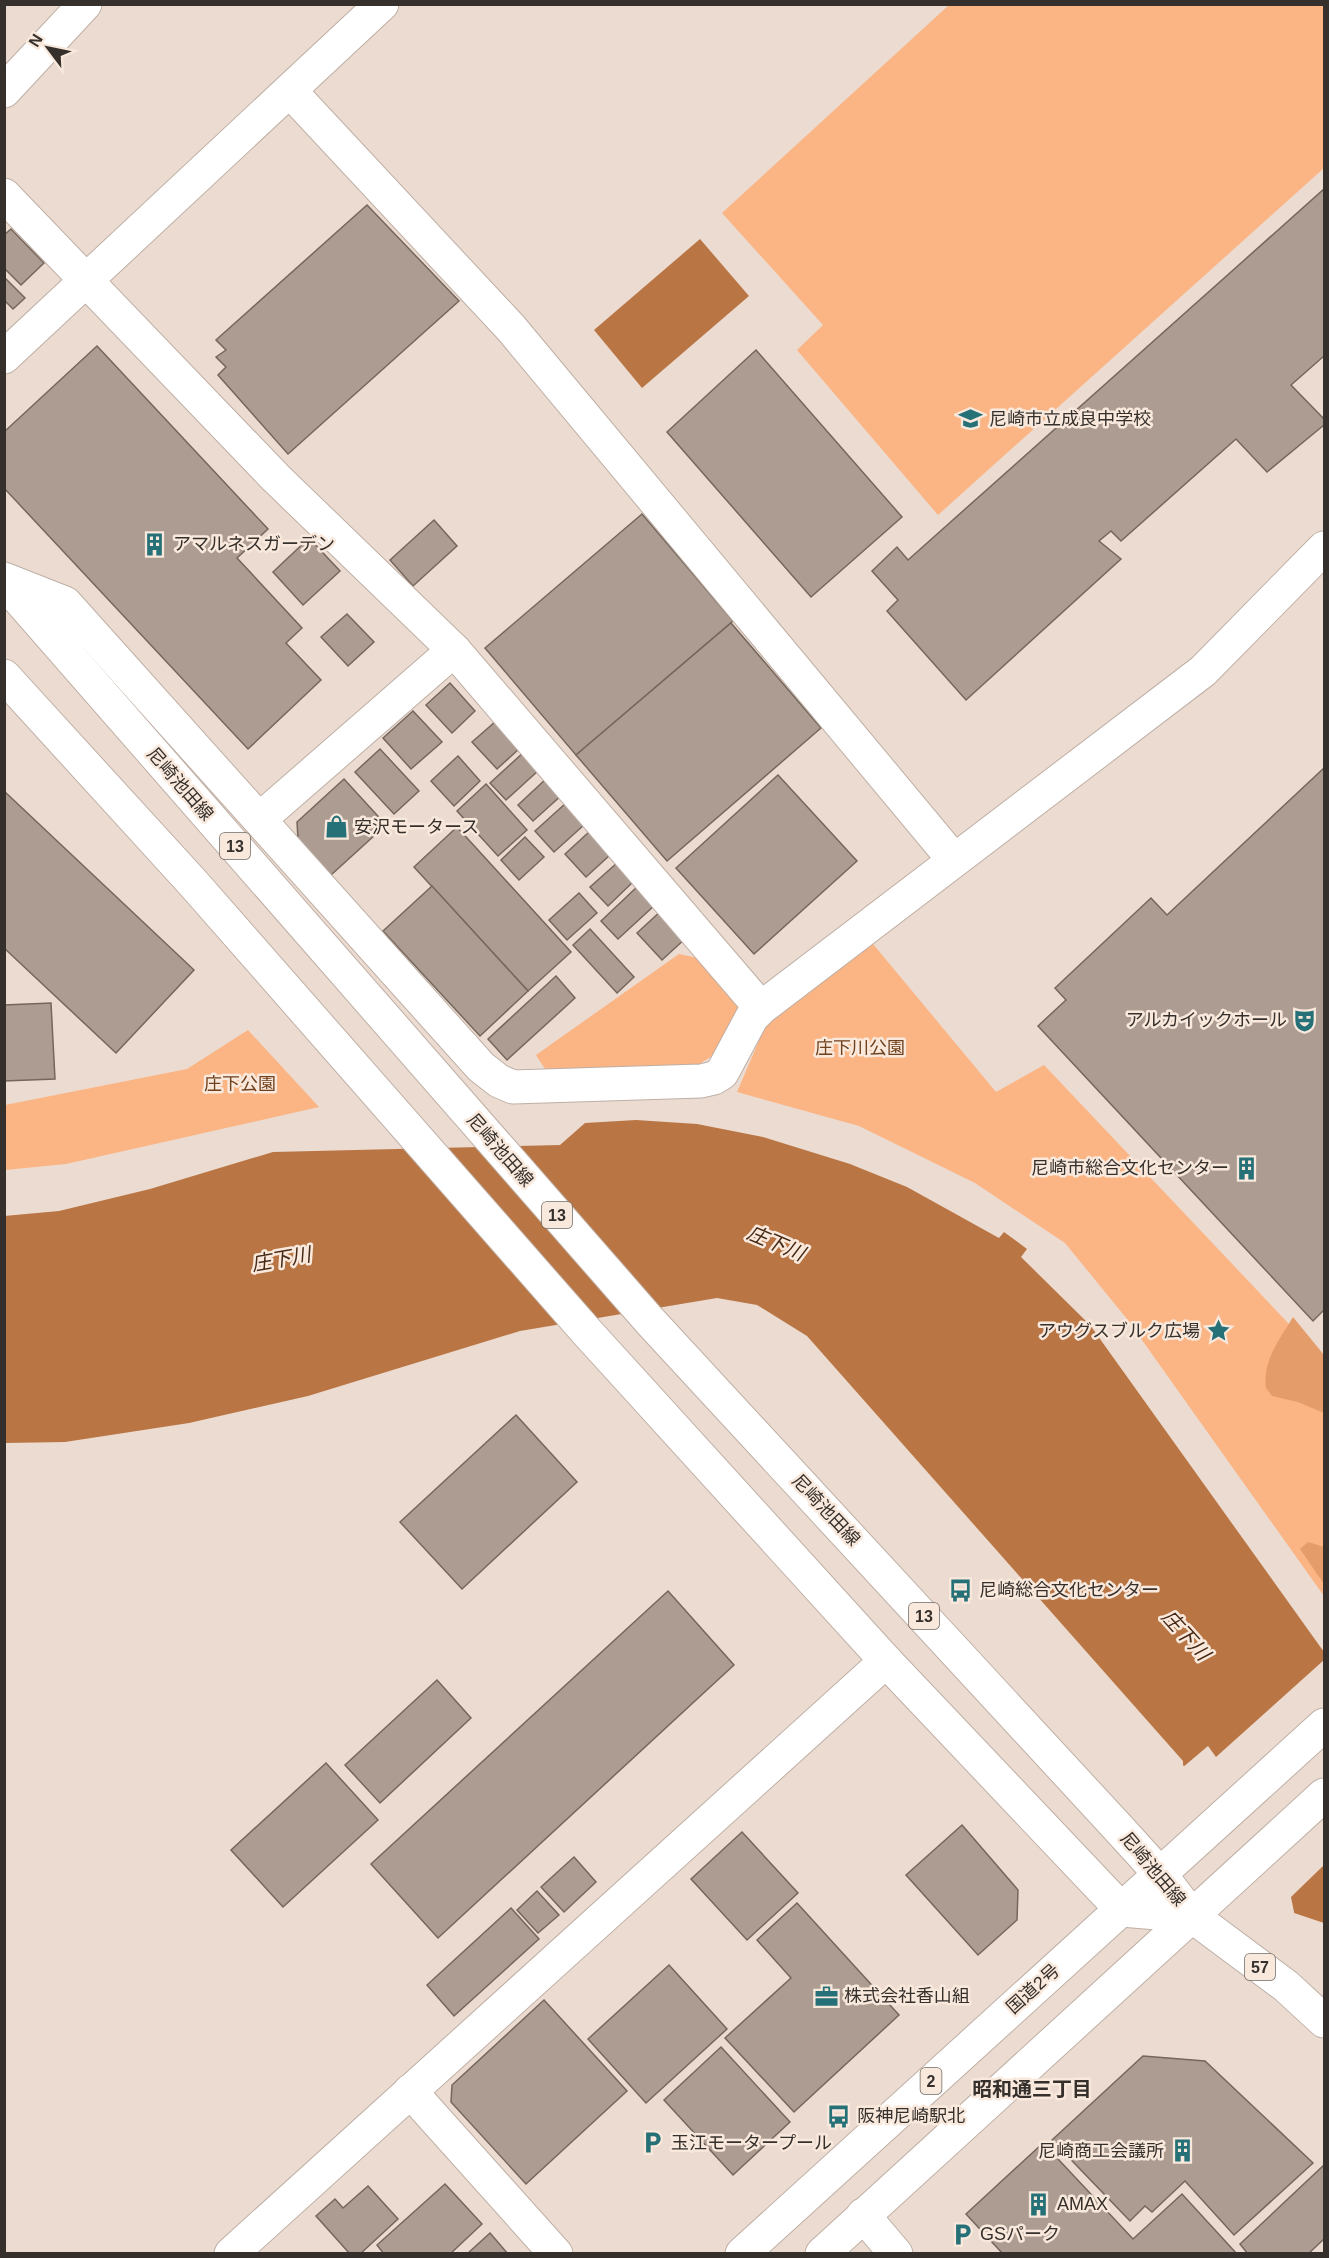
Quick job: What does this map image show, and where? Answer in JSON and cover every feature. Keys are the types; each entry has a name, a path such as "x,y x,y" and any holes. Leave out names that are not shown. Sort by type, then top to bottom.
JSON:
{"main road":[{"path":"4,91 85,4"},
{"path":"4,357 382,4"},
{"path":"290,91 511,328 954,860"},
{"path":"4,195 276,478 454,650 760,1008"},
{"path":"4,581 65,603 481,1066 499,1081 513,1087 701,1081 714,1078 722,1073 752,1017 760,1008 1203,671 1324,548"},
{"name":"尼崎池田線","path":"4,581 649,1320 1160,1874 1192,1916"},
{"path":"260,819 454,650"},
{"path":"4,676 193,883 586,1331 886,1661 1122,1910"},
{"path":"231,2253 886,1661"},
{"name":"国道2号","path":"741,2253 1324,1725"},
{"path":"822,2253 1324,1795"},
{"name":"尼崎池田線","path":"1122,1910 1192,1916"},
{"name":"57","path":"1192,1916 1286,1986 1324,2021"},
{"path":"410,2091 556,2253"},
{"path":"863,2215 896,2253"}],"green space":[{"path":"949,5 1324,5 1324,168 938,515 797,350 823,325 722,213"},
{"name":"庄下川公園","path":"873,944 996,1092 1044,1065 1324,1361 1324,1596 1127,1319 1065,1243 975,1183 859,1126 737,1092 767,1022"},
{"path":"679,954 707,960 744,1007 712,1056 696,1066 547,1072 536,1055"},
{"name":"庄下公園","path":"248,1030 319,1107 66,1164 5,1170 5,1105 187,1069"}],"shaded area":[{"path":"1293,1317 1324,1355 1324,1413 1298,1402 1272,1396 1266,1388 1265,1378 1269,1359"},
{"path":"1308,1542 1324,1547 1324,1584 1300,1549"}],"water":[{"path":"700,239 749,296 642,388 594,330"},
{"name":"庄下川","path":"636,1120 697,1124 763,1137 850,1164 907,1187 999,1238 1004,1232 1027,1249 1021,1257 1090,1325 1324,1652 1324,1923 1294,1913 1183,1765 1183,1761 807,1336 757,1305 717,1298 520,1331 308,1396 189,1423 65,1442 5,1443 4,1216 59,1211 150,1189 273,1152 560,1145 585,1123"}],"pier":[{"path":"1324,1660 1324,1865 1291,1897 1295,1917 1182,1768 1208,1746 1216,1757"}],"building":[{"path":"1324,189 1324,356 1291,385 1324,419 1324,425 1267,472 1236,439 1121,541 1111,531 1099,541 1121,559 966,700 887,611 898,600 872,571 897,547 908,560"},
{"path":"367,205 459,301 288,454 218,375 226,367 216,357 226,350 216,340"},
{"path":"11,229 44,263 21,285 4,268 4,235"},
{"path":"4,277 25,298 13,309 4,300"},
{"name":"アマルネスガーデン","path":"97,346 268,529 237,558 302,628 286,643 321,680 248,749 4,488 4,432"},
{"path":"756,350 902,517 811,597 667,432"},
{"path":"642,514 733,621 576,755 485,648"},
{"path":"434,520 457,546 413,586 390,560"},
{"path":"309,538 340,571 303,605 273,572"},
{"path":"347,614 374,642 348,666 321,637"},
{"path":"731,623 821,728 667,861 576,755"},
{"path":"450,683 475,711 452,733 426,705"},
{"path":"413,711 442,742 411,769 383,738"},
{"path":"496,721 520,748 497,769 472,742"},
{"path":"380,749 419,791 394,814 355,772"},
{"path":"524,752 540,769 506,800 490,783"},
{"path":"458,756 480,781 454,806 431,781"},
{"name":"尼崎市総合文化センター","path":"1324,768 1324,1310 1313,1321 1038,1026 1066,1000 1055,988 1151,898 1167,915"},
{"path":"778,775 857,861 754,954 676,868"},
{"path":"548,777 563,794 533,821 518,805"},
{"path":"344,779 386,825 331,875 298,839 297,822"},
{"path":"486,784 527,830 498,856 457,811"},
{"path":"4,791 194,970 116,1053 4,948"},
{"path":"566,803 585,824 554,852 535,831"},
{"path":"457,827 571,952 528,991 414,867"},
{"path":"589,832 610,855 586,877 565,854"},
{"path":"525,837 544,857 519,880 501,860"},
{"path":"617,863 634,881 608,906 590,887"},
{"path":"639,885 656,904 618,939 601,921"},
{"path":"432,886 528,991 480,1036 383,931"},
{"path":"579,893 597,913 567,940 549,920"},
{"path":"662,910 687,937 662,960 637,933"},
{"path":"590,929 634,977 617,993 573,945"},
{"path":"556,976 575,998 507,1060 488,1039"},
{"path":"51,1003 55,1079 4,1081 4,1005"},
{"path":"516,1415 577,1482 462,1589 400,1522"},
{"path":"668,1591 734,1665 438,1938 371,1864"},
{"path":"437,1680 471,1718 380,1803 345,1765"},
{"path":"326,1763 378,1820 283,1907 231,1850"},
{"path":"962,1825 1018,1890 1017,1920 978,1955 906,1875"},
{"path":"742,1832 798,1893 747,1940 691,1879"},
{"path":"574,1857 596,1882 564,1912 541,1887"},
{"path":"537,1891 559,1915 538,1933 517,1910"},
{"name":"株式会社香山組","path":"797,1903 899,2015 794,2112 725,2038 791,1978 757,1940"},
{"path":"511,1908 539,1939 454,2016 427,1985"},
{"path":"669,1965 727,2029 646,2103 588,2039"},
{"path":"544,2000 627,2091 526,2184 451,2102 452,2085"},
{"path":"721,2047 790,2122 733,2175 664,2100"},
{"name":"尼崎商工会議所","path":"1143,2056 1205,2061 1313,2163 1234,2235 1185,2181 1152,2212 1145,2206 1130,2221 1052,2140"},
{"name":"AMAX","path":"1043,2143 1133,2239 1182,2194 1237,2254 1003,2254 966,2214"},
{"path":"1324,2165 1324,2239 1308,2254 1248,2254 1240,2244"},
{"path":"445,2184 482,2224 450,2254 384,2254 377,2245"},
{"path":"368,2186 398,2219 360,2254 350,2254 316,2216 335,2199 343,2208"},
{"path":"490,2233 508,2254 467,2254"}],"place":[{"name":"尼崎市立成良中学校","path":"971,419"},
{"name":"アマルネスガーデン","path":"155,544"},
{"name":"安沢モータース","path":"336,827"},
{"name":"アルカイックホール","path":"1305,1020"},
{"name":"尼崎市総合文化センター","path":"1247,1168"},
{"name":"アウグスブルク広場","path":"1218,1331"},
{"name":"尼崎総合文化センター","path":"961,1590"},
{"name":"株式会社香山組","path":"826,1996"},
{"name":"阪神尼崎駅北","path":"839,2116"},
{"name":"玉江モータープール","path":"653,2143"},
{"name":"尼崎商工会議所","path":"1182,2151"},
{"name":"AMAX","path":"1039,2204"},
{"name":"GSパーク","path":"962,2234"}],"district":[{"name":"昭和通三丁目","path":"1032,2089"}]}
